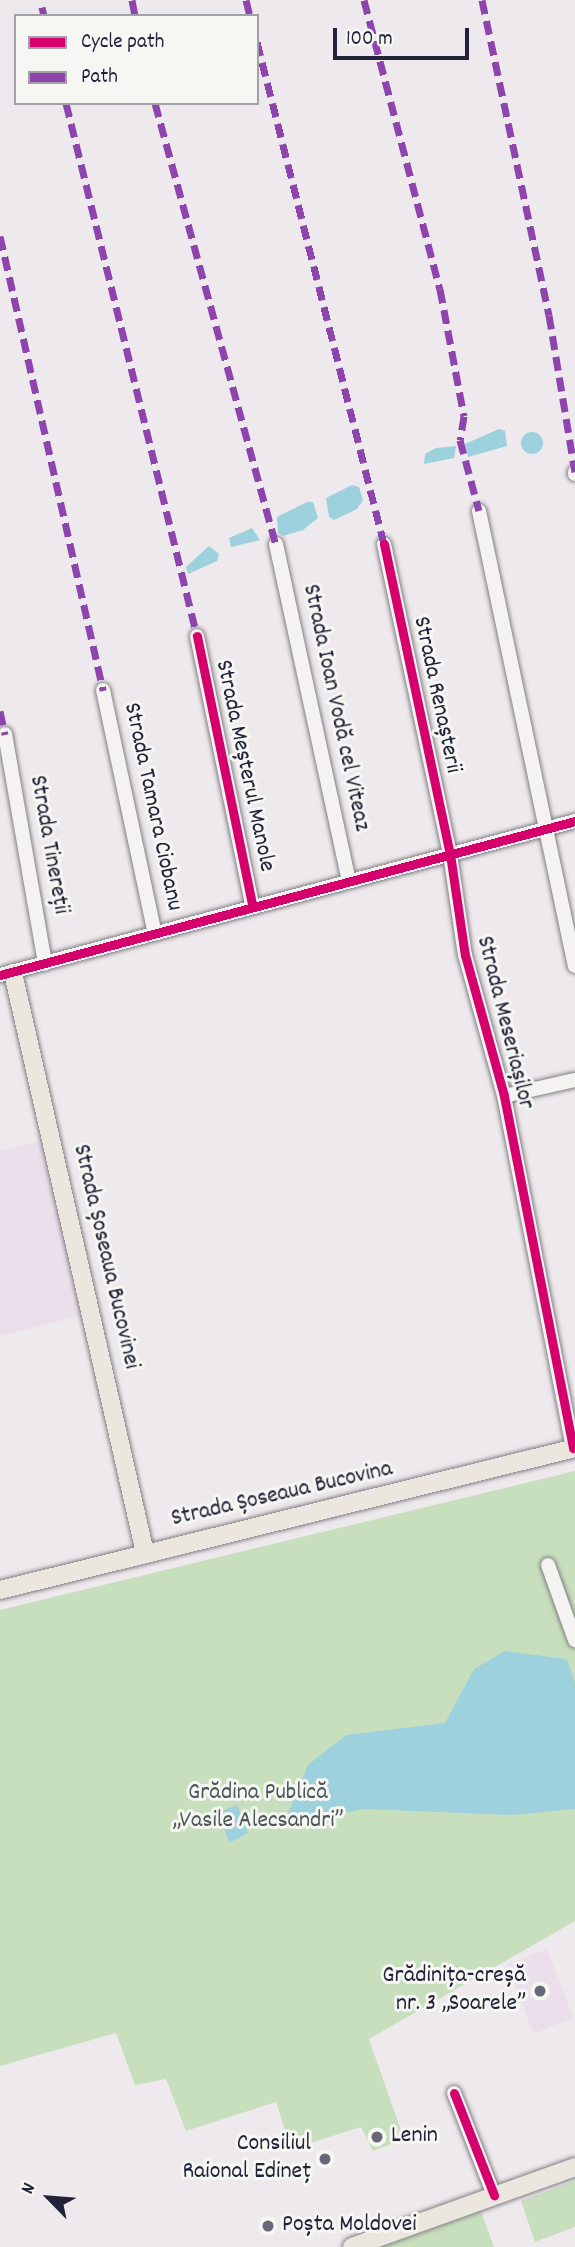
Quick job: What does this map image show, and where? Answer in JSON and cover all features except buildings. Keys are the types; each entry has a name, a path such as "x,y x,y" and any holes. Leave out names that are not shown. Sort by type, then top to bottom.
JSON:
{"main road":[{"name":"Strada Șoseaua Bucovinei","path":"7,974 145,1553"},
{"name":"Strada Șoseaua Bucovina","path":"0,1590 574,1448"},
{"path":"358,2246 575,2166"}],"street":[{"path":"479,511 544,828 574,956"},
{"name":"Strada Ioan Vodă cel Viteaz","path":"276,544 349,881"},
{"name":"Strada Renașterii","path":"384,544 450,854"},
{"name":"Strada Meșterul Manole","path":"197,636 252,904"},
{"name":"Strada Tamara Ciobanu","path":"103,690 156,934"},
{"name":"Strada Tinereții","path":"5,734 45,964"},
{"path":"7,974 156,934 252,904 575,821"},
{"name":"Strada Meseriașilor","path":"450,854 465,955 504,1096 574,1448"},
{"path":"504,1096 575,1080"},
{"path":"548,1565 575,1640"},
{"path":"454,2093 494,2195"}],"shaded area":[{"path":"45,1140 83,1315 0,1336 0,1151"},
{"name":"Grădinița-creșă nr. 3 „Soarele”","path":"547,1949 574,2018 533,2033 507,1964"}],"green space":[{"name":"Grădina Publică „Vasile Alecsandri”","path":"575,1471 575,1921 369,2039 404,2139 373,2151 361,2127 291,2149 276,2102 186,2131 166,2079 135,2085 116,2033 0,2066 0,1610"},
{"path":"575,2181 575,2227 535,2242 521,2201"},
{"path":"481,2211 494,2247 382,2247"}],"water":[{"path":"499,429 505,431 507,446 468,457 465,444"},
{"path":"532,432 540,435 543,443 540,451 532,454 524,451 521,443 524,435"},
{"path":"456,446 454,458 424,464 425,454 436,448"},
{"path":"352,485 359,487 363,500 357,509 334,520 329,517 326,498"},
{"path":"307,502 313,502 318,518 303,530 283,536 278,532 277,517"},
{"path":"252,528 260,540 231,547 229,538"},
{"path":"209,546 219,554 217,561 188,574 186,567"},
{"path":"505,1651 567,1659 575,1683 575,1809 513,1815 365,1809 284,1823 308,1765 346,1735 445,1723 474,1669"},
{"path":"237,1805 248,1833 229,1843 219,1812"}],"marked path":[{"path":"132,0 135,14"},
{"path":"246,0 250,14"},
{"path":"364,0 440,289 464,416 460,440 479,511"},
{"path":"482,0 549,315 575,472"},
{"path":"42,7 44,14"},
{"path":"259,50 384,544"},
{"path":"66,105 197,636"},
{"path":"156,105 276,544"},
{"path":"0,236 103,690"},
{"path":"0,711 5,734"}],"cycle path":[{"path":"384,544 450,854 465,955 504,1096 573,1448"},
{"path":"197,636 252,904"},
{"path":"0,975 575,821"},
{"path":"454,2093 494,2195"}],"place":[{"name":"Grădinița-creșă nr. 3 „Soarele”","path":"540,1991"},
{"name":"Lenin","path":"377,2137"},
{"name":"Consiliul Raional Edineț","path":"325,2159"},
{"name":"Poșta Moldovei","path":"268,2226"}]}
